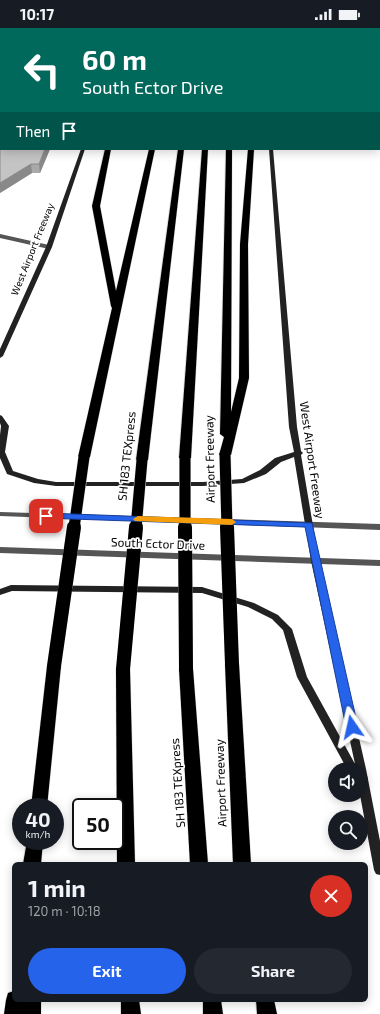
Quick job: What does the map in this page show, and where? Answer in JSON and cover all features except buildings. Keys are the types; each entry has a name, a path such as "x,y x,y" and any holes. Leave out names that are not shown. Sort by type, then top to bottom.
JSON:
{"highway":[{"path":"108,150 96,206 116,311"},
{"path":"40,798 54,666 84,457 152,150"},
{"name":"SH 183 TEXpress","path":"126,862 123,669 142,460 181,150"},
{"name":"SH 183 TEXpress","path":"199,862 186,669 185,458 205,150"},
{"name":"Airport Freeway","path":"229,150 225,455 232,664 242,862"},
{"path":"225,455 244,378 244,244 251,150"},
{"path":"32,862 34,850"},
{"path":"36,850 36,862"},
{"path":"14,1014 15,1002"},
{"path":"31,1014 32,1002"},
{"path":"130,1002 130,1014"},
{"path":"212,1002 213,1014"},
{"path":"265,1002 267,1014"}],"main road":[{"name":"West Airport Freeway","path":"0,356 49,247 83,150"},
{"name":"West Airport Freeway","path":"271,150 294,427 299,453 308,525 359,762"},
{"path":"0,417 5,426 1,452 10,472 37,481 56,484 203,484 244,481 263,472 278,460 299,453"},
{"path":"0,592 10,588 202,590 251,605 275,618 287,629 302,677 348,762"},
{"name":"West Airport Freeway","path":"366,802 380,870"}],"street":[{"path":"0,236 49,247"},
{"name":"South Ector Drive","path":"0,514 380,527"},
{"name":"South Ector Drive","path":"0,550 380,563"}],"slow traffic":[{"path":"138,519 232,522"}],"route":[{"path":"46,516 308,525 352,727"}]}
